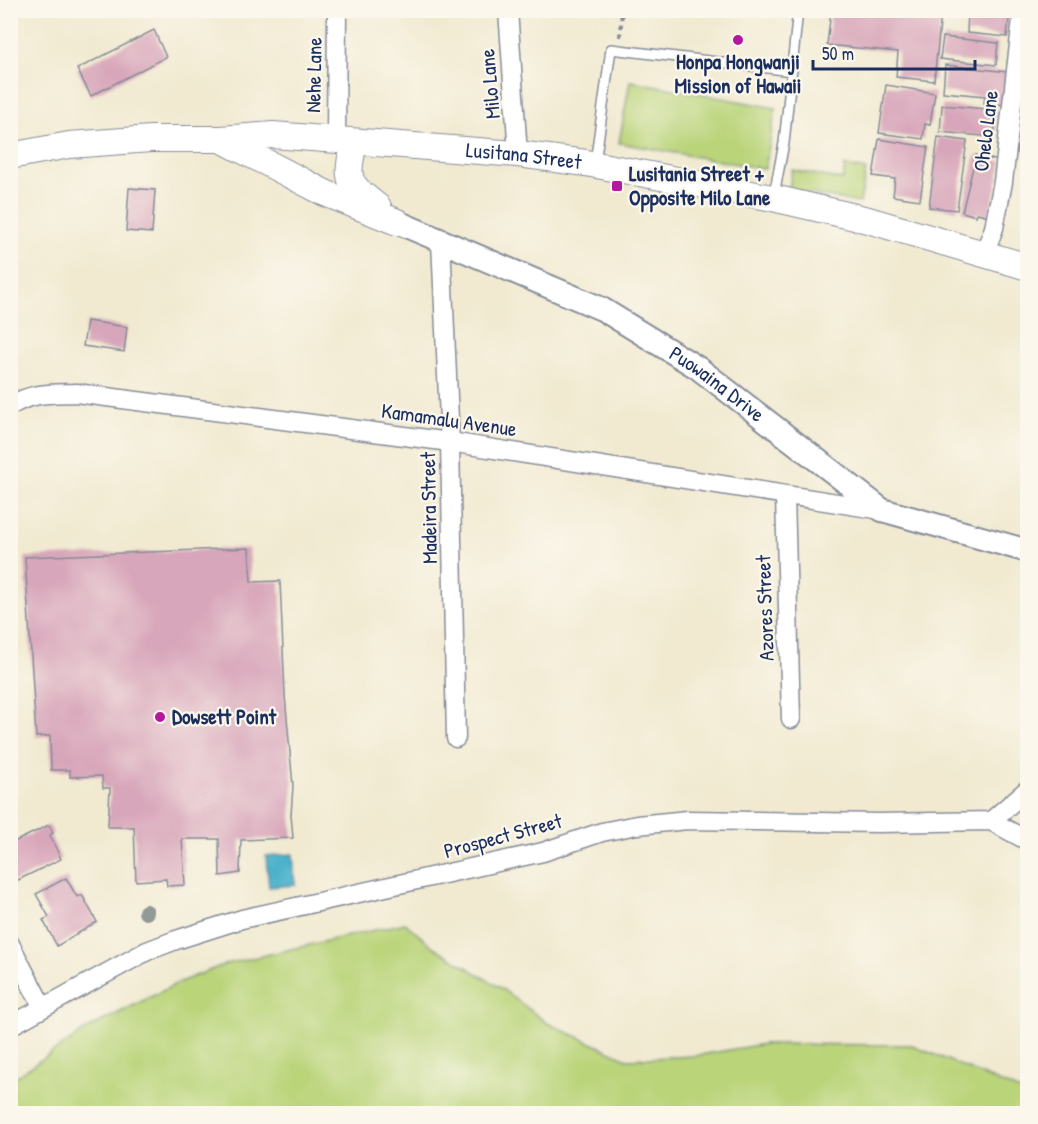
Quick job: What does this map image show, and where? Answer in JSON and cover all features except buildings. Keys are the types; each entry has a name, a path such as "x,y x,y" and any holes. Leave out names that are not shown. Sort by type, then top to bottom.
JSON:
{"main road":[{"name":"Lusitana Street","path":"10,156 69,145 151,139 221,139 273,135 519,154 594,164 773,198 868,220 1028,267"},
{"path":"221,139 325,193 397,222"},
{"path":"345,141 347,173 356,190 397,222"}],"street":[{"name":"Nehe Lane","path":"337,10 345,141"},
{"name":"Milo Lane","path":"508,10 519,154"},
{"name":"Ohelo Lane","path":"984,254 994,228 1003,182 1023,10"},
{"name":"Puowaina Drive","path":"397,222 602,309 698,368 882,510 1027,549"},
{"name":"Madeira Street","path":"441,241 450,442 456,738"},
{"name":"Kamamalu Avenue","path":"10,406 23,398 46,394 76,393 450,442 882,510"},
{"name":"Azores Street","path":"785,496 791,719"},
{"path":"991,821 1028,789"},
{"name":"Prospect Street","path":"10,1026 147,951 242,919 543,852 602,832 637,825 688,820 879,823 991,821 1028,841"},
{"path":"10,944 43,1008"}],"lane":[{"path":"773,198 784,143 798,10"},
{"path":"594,164 611,49 792,71"}],"path":[{"path":"619,50 622,10"}],"green space":[{"path":"630,81 776,108 765,169 619,143"},
{"path":"845,166 866,170 860,203 789,190 792,170 843,180"},
{"path":"405,923 432,946 501,988 547,1023 627,1059 694,1056 764,1044 912,1045 1027,1094 1027,1113 11,1113 11,1080 89,1028 180,982 226,964"}],"water":[{"path":"293,854 295,885 269,887 266,856"}],"place":[{"name":"Honpa Hongwanji Mission of Hawaii","path":"738,40"},
{"name":"Lusitania Street + Opposite Milo Lane","path":"617,186"},
{"name":"Dowsett Point","path":"160,717"}]}
